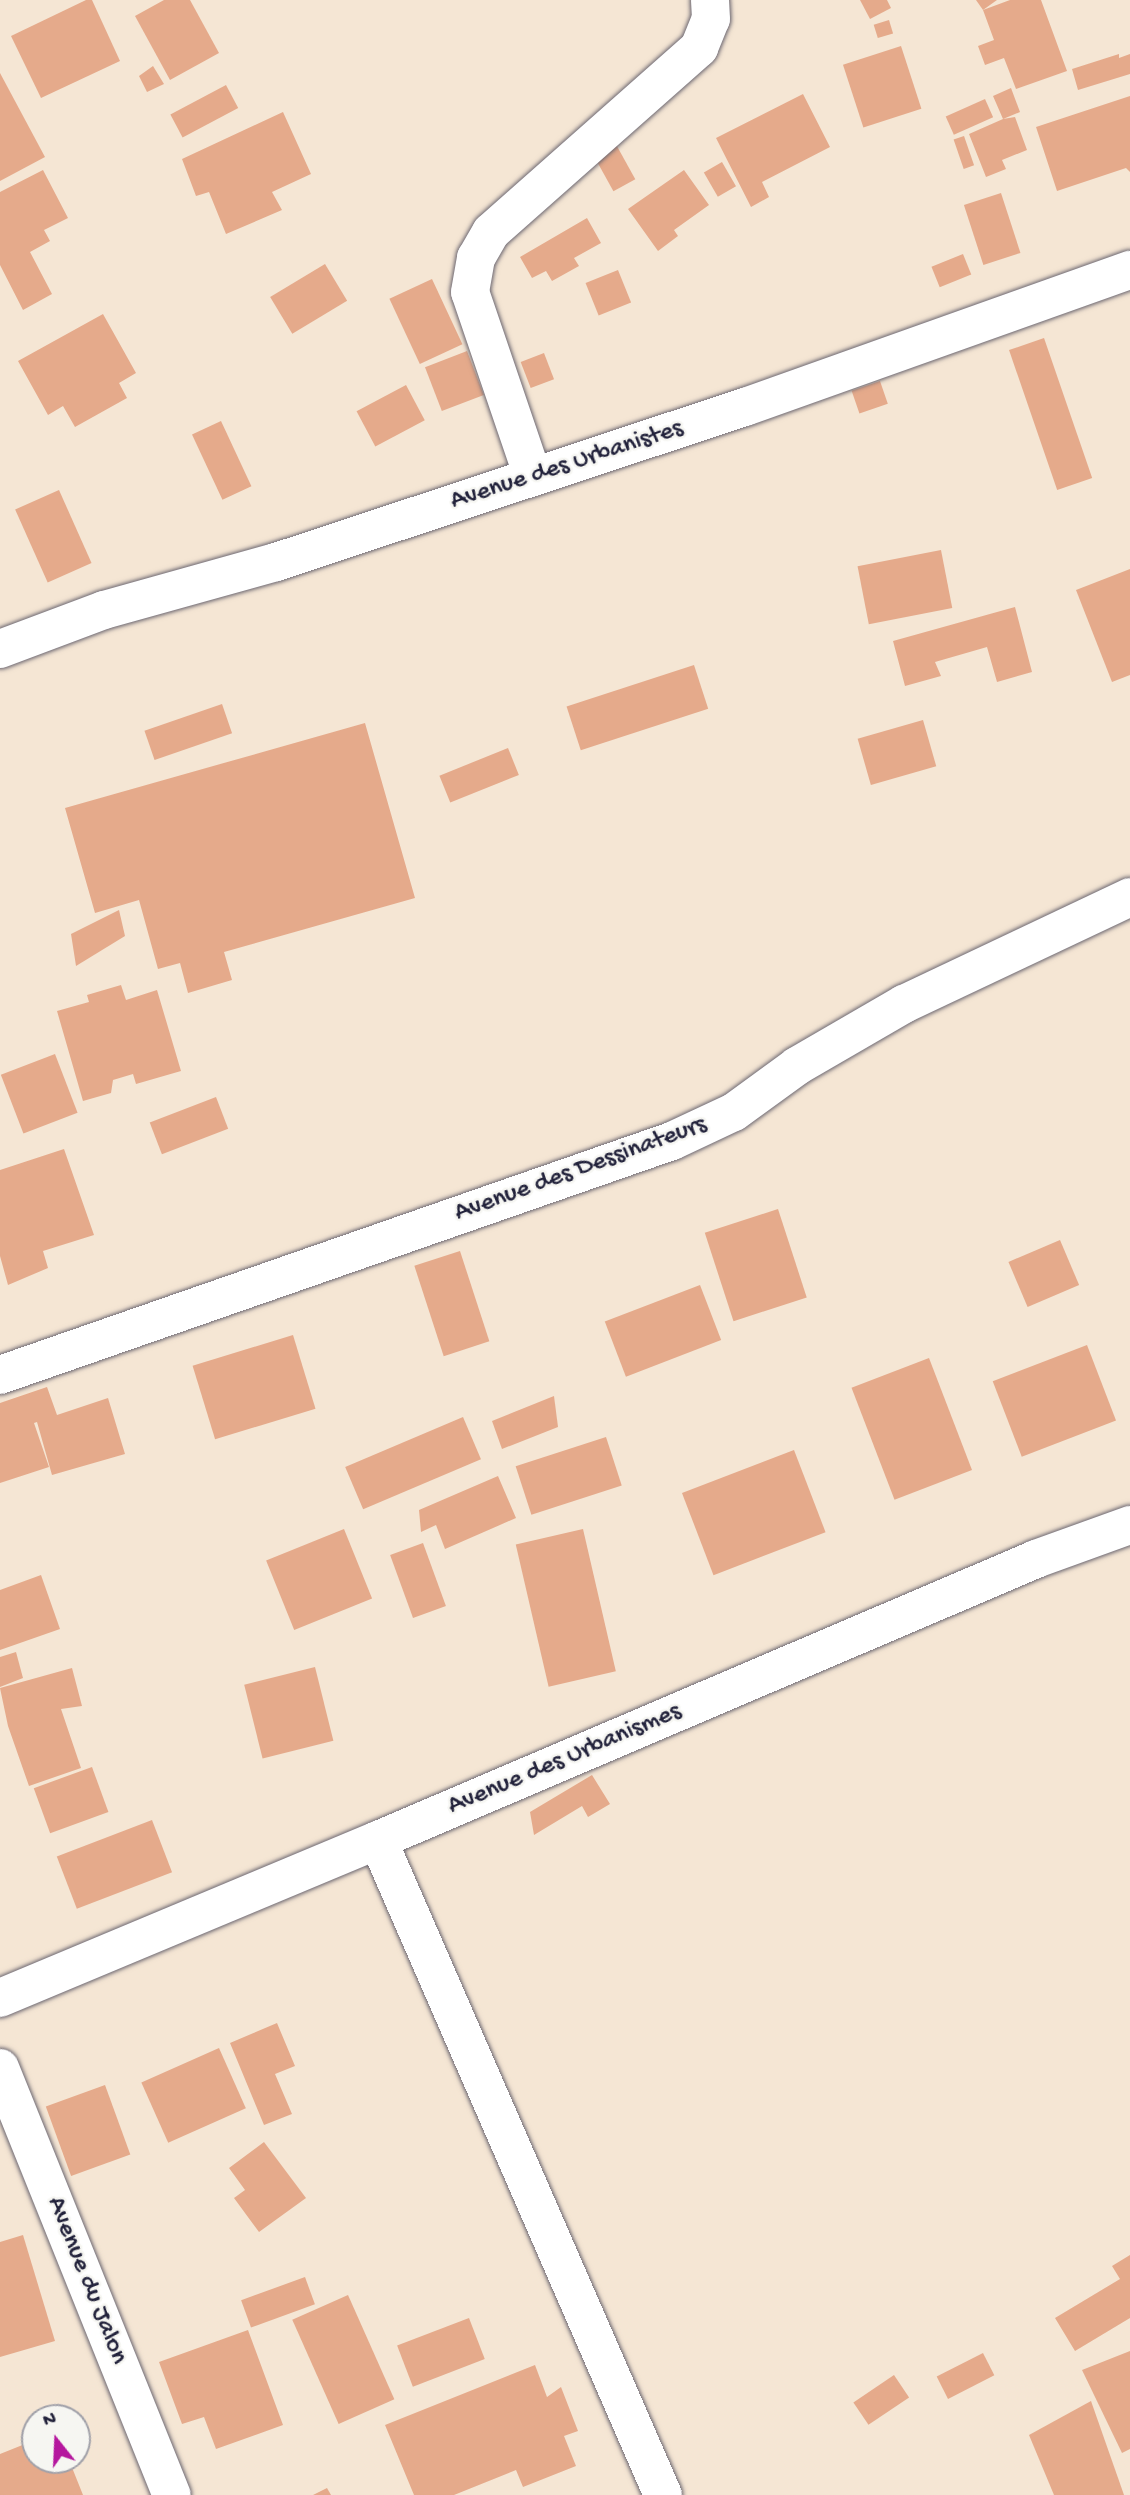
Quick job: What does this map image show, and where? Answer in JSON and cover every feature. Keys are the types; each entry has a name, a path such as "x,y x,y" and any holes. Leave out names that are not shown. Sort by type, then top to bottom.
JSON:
{"street":[{"path":"533,477 470,292 476,258 491,232 699,48 711,19 710,0"},
{"name":"Avenue des Urbanistes","path":"0,649 104,610 276,562 745,407 1130,270"},
{"name":"Avenue des Dessinateurs","path":"0,1375 672,1141 734,1112 797,1066 904,1004 1130,897"},
{"name":"Avenue des Urbanismes","path":"0,1998 1036,1559 1130,1525"},
{"path":"378,1840 663,2495"},
{"name":"Avenue du Jalon","path":"0,2068 172,2495"}],"building":[{"path":"86,0 92,0 120,61 41,98 11,36"},
{"path":"164,0 190,0 219,53 170,80 135,16"},
{"path":"860,0 887,0 891,8 870,19"},
{"path":"976,0 997,0 983,10"},
{"path":"1010,0 1041,0 1067,71 1016,89 1004,58 985,65 978,46 994,40 983,10"},
{"path":"889,20 893,33 878,38 874,25"},
{"path":"901,46 921,109 863,128 843,65"},
{"path":"1119,54 1119,58 1130,54 1130,74 1078,90 1072,69"},
{"path":"153,66 164,84 147,92 139,76"},
{"path":"0,73 45,157 0,181"},
{"path":"226,85 238,108 183,138 170,115"},
{"path":"1011,88 1020,112 1003,119 993,96"},
{"path":"803,94 830,147 762,182 769,197 751,207 716,138"},
{"path":"1130,96 1130,172 1126,168 1057,191 1036,127"},
{"path":"985,99 993,117 954,135 946,116"},
{"path":"283,112 311,174 272,192 282,210 226,234 209,192 196,196 182,159"},
{"path":"1015,117 1027,150 1002,160 1006,169 986,177 969,134 1003,119"},
{"path":"964,136 974,165 964,169 954,140"},
{"path":"613,139 635,179 613,191 591,151"},
{"path":"722,162 736,186 718,197 704,172"},
{"path":"43,170 68,218 44,230 50,241 30,252 52,294 23,310 0,265 0,192"},
{"path":"684,170 709,205 674,230 678,236 658,251 628,209"},
{"path":"1001,193 1020,253 983,265 964,205"},
{"path":"587,218 601,243 574,258 579,266 552,281 546,271 532,278 520,257"},
{"path":"963,254 971,274 940,287 931,267"},
{"path":"325,264 347,301 292,334 270,297"},
{"path":"618,270 631,302 599,316 586,283"},
{"path":"432,279 462,344 420,364 389,299"},
{"path":"103,314 136,373 119,383 127,398 75,427 63,406 48,415 18,361"},
{"path":"1044,338 1092,478 1057,490 1009,350"},
{"path":"467,351 484,395 442,411 425,367"},
{"path":"544,353 554,379 531,388 521,362"},
{"path":"880,381 888,404 859,413 852,391"},
{"path":"406,385 425,420 375,447 357,411"},
{"path":"221,421 251,486 222,500 192,435"},
{"path":"59,490 92,563 48,583 15,510"},
{"path":"941,550 952,608 869,624 858,566"},
{"path":"1130,569 1130,675 1112,682 1076,590"},
{"path":"1015,607 1032,672 997,682 987,647 935,662 941,676 905,686 893,641"},
{"path":"694,665 708,709 581,750 567,706"},
{"path":"222,704 232,733 155,760 144,731"},
{"path":"923,720 936,766 871,785 858,739"},
{"path":"365,723 415,898 224,952 232,980 188,993 180,963 158,969 139,900 95,913 65,808"},
{"path":"508,748 519,775 450,803 439,776"},
{"path":"119,910 125,936 76,966 71,934"},
{"path":"121,985 126,1000 157,990 181,1071 136,1084 133,1074 113,1080 111,1093 83,1101 57,1011 89,1002 87,995"},
{"path":"55,1054 78,1113 23,1134 1,1075"},
{"path":"216,1097 228,1129 162,1154 150,1122"},
{"path":"64,1149 94,1235 43,1251 48,1268 8,1285 0,1256 0,1170"},
{"path":"778,1209 807,1297 734,1321 705,1233"},
{"path":"1060,1240 1079,1285 1028,1307 1008,1262"},
{"path":"460,1251 489,1341 444,1356 414,1266"},
{"path":"700,1285 721,1340 626,1377 605,1322"},
{"path":"293,1335 316,1409 215,1439 193,1366"},
{"path":"1087,1345 1116,1421 1022,1457 993,1381"},
{"path":"929,1358 972,1470 895,1500 852,1388"},
{"path":"47,1387 57,1415 108,1398 125,1454 52,1475 37,1422 34,1423 49,1467 0,1483 0,1403"},
{"path":"554,1396 558,1427 502,1449 492,1421"},
{"path":"463,1417 481,1459 363,1509 345,1467"},
{"path":"606,1437 622,1486 531,1515 516,1466"},
{"path":"794,1450 826,1532 714,1575 682,1493"},
{"path":"498,1476 516,1518 445,1549 436,1525 421,1532 419,1510"},
{"path":"344,1529 372,1599 294,1630 266,1560"},
{"path":"583,1529 616,1671 549,1687 516,1545"},
{"path":"423,1543 446,1606 413,1618 390,1555"},
{"path":"41,1575 60,1629 0,1650 0,1590"},
{"path":"16,1652 23,1678 0,1687 0,1657"},
{"path":"315,1667 333,1741 263,1758 244,1685"},
{"path":"72,1668 82,1706 61,1709 81,1768 29,1786 8,1726 0,1688"},
{"path":"92,1767 108,1812 50,1833 34,1788"},
{"path":"592,1775 610,1804 588,1817 582,1806 534,1835 530,1812"},
{"path":"152,1820 172,1872 77,1909 57,1857"},
{"path":"277,2023 295,2066 275,2074 292,2114 264,2125 230,2043"},
{"path":"219,2048 246,2108 168,2143 141,2083"},
{"path":"105,2085 130,2155 71,2176 46,2107"},
{"path":"264,2142 306,2198 259,2232 234,2198 245,2190 229,2168"},
{"path":"23,2235 55,2341 0,2357 0,2242"},
{"path":"1130,2255 1130,2318 1075,2351 1055,2318 1120,2279 1112,2266"},
{"path":"305,2277 315,2304 251,2328 241,2300"},
{"path":"348,2295 394,2399 339,2424 292,2320"},
{"path":"469,2318 485,2359 413,2387 397,2346"},
{"path":"248,2330 283,2425 216,2449 204,2417 182,2424 159,2362"},
{"path":"1130,2351 1130,2449 1122,2453 1082,2370"},
{"path":"983,2353 994,2375 948,2399 937,2377"},
{"path":"535,2365 547,2397 561,2387 578,2431 564,2436 576,2466 523,2487 516,2470 454,2495 414,2495 385,2425"},
{"path":"894,2375 909,2397 868,2425 853,2402"},
{"path":"1091,2401 1124,2495 1054,2495 1029,2435"},
{"path":"21,2446 21,2474 75,2474 83,2495 0,2495 0,2454"},
{"path":"327,2488 331,2495 313,2495"}]}
